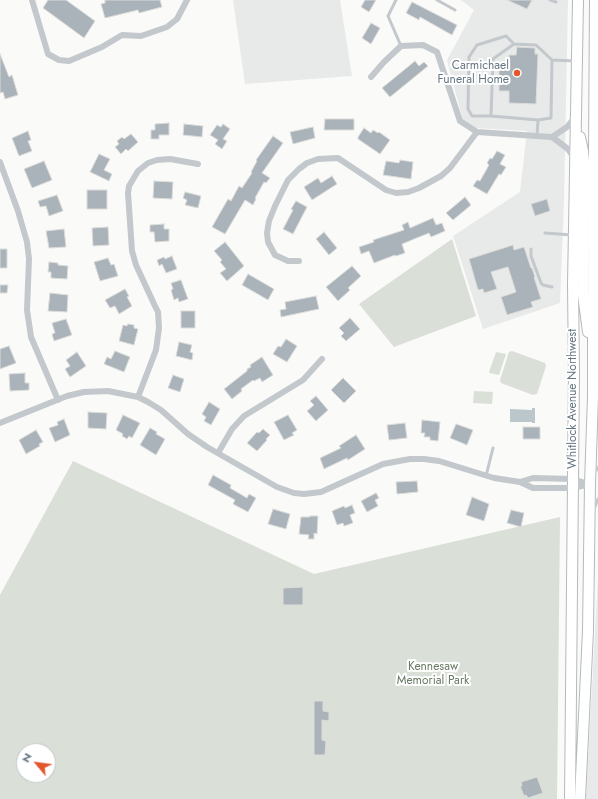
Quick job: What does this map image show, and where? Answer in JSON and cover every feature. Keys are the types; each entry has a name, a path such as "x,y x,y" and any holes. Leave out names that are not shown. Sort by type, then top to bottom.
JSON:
{"highway":[{"path":"572,0 577,13"},
{"name":"Whitlock Avenue Northwest","path":"578,0 576,160 593,274 593,396 591,456 594,484 590,526 588,632 580,799"},
{"name":"Whitlock Avenue Northwest","path":"570,799 574,373 573,292 587,234 596,212 595,0"},
{"path":"576,128 583,151 587,234 584,307 593,350"},
{"path":"593,274 598,258"}],"street":[{"path":"32,0 48,54 59,60 69,61 102,47 122,36 141,36 167,27 176,19 187,0"},
{"path":"371,77 401,46 423,45 437,52 460,122 477,132 552,137 568,150 576,160"},
{"path":"552,137 567,127 577,114"},
{"path":"299,261 288,261 275,255 268,242 267,233 269,222 275,206 288,180 298,169 307,163 318,159 338,158 386,190 396,193 408,192 441,176 450,168 477,132"},
{"path":"138,397 156,350 159,328 158,312 136,265 132,251 129,207 130,186 138,171 148,163 157,160 170,159 198,164"},
{"path":"0,162 18,210 27,242 29,259 27,310 31,337 58,400"},
{"path":"218,454 232,429 244,416 303,380 322,359"},
{"path":"0,424 76,394 96,391 116,392 138,397 161,410 197,441 277,487 290,492 304,494 321,492 383,464 410,459 439,461 486,476 520,482 533,488 573,484 594,484"},
{"path":"520,482 533,478 573,484"}],"lane":[{"path":"396,0 388,16 401,46"},
{"path":"437,0 455,10"},
{"path":"550,0 556,2"},
{"path":"514,44 506,36 477,45 469,57 468,109 472,116 538,120 551,118 552,60"},
{"path":"491,116 493,59 514,44 536,45 552,60 577,61"},
{"path":"537,136 538,120"},
{"path":"545,233 587,234"},
{"path":"531,249 531,256 540,283 543,286 552,287"},
{"path":"486,476 493,448"},
{"path":"591,456 598,470"},
{"path":"590,526 598,499"}],"shaded area":[{"path":"233,0 340,0 352,76 245,84"},
{"path":"461,0 568,0 564,201 560,303 483,329 453,236 520,192 527,131 476,128 463,121 447,60 474,10"},
{"path":"532,408 535,408 535,423 510,422 510,409 532,410"},
{"path":"598,577 598,799 586,799"}],"green space":[{"path":"452,239 476,316 394,347 359,304"},
{"path":"512,351 545,363 546,366 537,394 533,395 501,383 500,380 509,352"},
{"path":"496,352 506,354 499,375 489,372"},
{"path":"474,391 493,392 492,404 473,403"},
{"name":"Kennesaw Memorial Park","path":"73,461 314,574 560,517 557,799 0,799 0,595"}],"building":[{"path":"48,0 66,0 95,21 84,38 43,8"},
{"path":"105,0 160,0 162,7 139,13 138,10 105,18 101,4 105,3"},
{"path":"365,0 376,0 369,12 361,7"},
{"path":"507,0 532,0 527,9"},
{"path":"412,2 457,25 452,35 420,17 419,20 406,13"},
{"path":"371,23 380,28 371,44 362,38"},
{"name":"Carmichael Funeral Home","path":"517,47 535,48 535,54 538,54 536,104 509,103 509,91 499,91 499,67 509,67 509,55 516,55"},
{"path":"0,54 9,77 12,75 18,95 5,99 3,92 0,93"},
{"path":"415,61 419,66 424,62 428,66 390,97 382,88"},
{"path":"325,119 354,119 354,130 324,130"},
{"path":"169,123 169,135 159,135 159,139 151,139 151,130 155,130 155,124"},
{"path":"184,124 203,126 202,137 183,135"},
{"path":"223,124 230,129 223,139 227,141 222,149 215,144 218,140 210,135 217,125 221,127"},
{"path":"313,127 315,138 293,144 290,132"},
{"path":"364,128 371,133 373,130 378,133 379,132 390,140 380,154 358,139"},
{"path":"28,131 31,140 28,141 32,151 19,156 12,138"},
{"path":"131,134 138,142 128,151 126,149 121,154 115,147 119,144 117,141 122,137 124,139"},
{"path":"273,136 283,143 262,173 270,178 266,183 264,182 255,198 256,199 253,205 245,200 225,234 212,227 228,199 231,201 239,186 242,188 252,173 251,172 257,161 256,160"},
{"path":"497,151 505,155 500,164 506,167 501,175 499,174 487,194 473,186 477,180 480,181 489,165 487,163 490,158 492,159"},
{"path":"99,154 110,159 104,170 112,174 109,181 90,172"},
{"path":"400,160 413,162 411,179 383,175 386,161 399,163"},
{"path":"44,161 52,180 32,188 24,169"},
{"path":"332,176 337,184 312,200 304,187 318,178 321,183"},
{"path":"154,181 173,182 172,199 153,198"},
{"path":"87,190 107,190 107,209 87,209"},
{"path":"185,192 201,196 198,208 185,205 187,200 183,198"},
{"path":"57,195 63,211 49,216 46,206 40,207 38,201"},
{"path":"465,197 471,205 453,220 446,213"},
{"path":"547,199 550,211 535,216 531,204"},
{"path":"296,201 307,207 293,234 283,229"},
{"path":"433,218 436,225 442,223 445,231 431,237 429,233 402,244 405,253 374,263 369,251 361,254 359,247 374,242 373,240 404,230 402,225 408,222 410,228"},
{"path":"164,224 164,229 169,229 169,241 155,242 154,232 150,232 150,225"},
{"path":"108,227 109,245 93,246 92,228"},
{"path":"64,229 66,247 49,248 46,231"},
{"path":"324,232 337,248 329,255 316,239"},
{"path":"225,242 244,266 227,281 220,273 226,269 220,262 222,260 214,251"},
{"path":"513,245 514,250 524,247 541,299 531,302 533,307 507,315 501,297 516,292 508,267 491,272 497,289 484,293 483,289 478,290 469,259"},
{"path":"0,249 7,249 7,268 0,268"},
{"path":"172,256 177,269 166,273 162,264 159,266 157,260"},
{"path":"108,258 111,265 114,264 118,276 100,281 94,262"},
{"path":"49,262 68,266 67,279 51,278 51,272 48,272"},
{"path":"352,266 361,276 348,288 350,290 338,301 326,287"},
{"path":"248,274 274,289 268,300 242,285"},
{"path":"181,280 188,299 179,302 178,298 174,300 171,290 173,289 171,283"},
{"path":"0,285 8,285 7,293 0,293"},
{"path":"125,289 132,306 119,314 115,306 110,308 105,300"},
{"path":"50,293 68,295 67,312 48,311"},
{"path":"316,296 319,309 281,317 280,310 286,309 285,302"},
{"path":"181,311 195,311 195,328 181,328"},
{"path":"350,318 360,329 346,341 341,336 344,333 339,328"},
{"path":"66,319 72,335 54,341 52,334 55,333 52,323"},
{"path":"128,324 134,325 134,328 138,329 134,345 119,341 123,325 127,326"},
{"path":"286,339 297,346 287,362 273,354 278,346 281,347"},
{"path":"179,342 192,345 190,352 193,353 192,360 176,356"},
{"path":"9,346 16,363 0,369 0,349"},
{"path":"115,351 130,357 124,372 104,364 107,357 111,359"},
{"path":"77,352 86,366 70,377 65,369 70,366 66,360"},
{"path":"262,357 273,375 262,382 260,378 254,381 253,380 241,389 242,391 232,399 224,389 247,371 247,369 251,367 250,365"},
{"path":"25,373 25,383 29,383 29,390 10,391 9,374"},
{"path":"173,375 184,379 180,392 168,388"},
{"path":"343,378 356,391 344,403 331,390"},
{"path":"316,396 328,410 316,421 307,411 314,405 310,401"},
{"path":"209,402 220,409 211,425 204,421 206,417 202,414"},
{"path":"88,412 107,413 106,429 88,428"},
{"path":"123,415 140,423 132,438 129,436 127,439 122,436 123,434 116,430"},
{"path":"288,415 297,430 292,433 294,435 284,440 274,422"},
{"path":"64,419 70,435 55,442 49,428 58,425 57,422"},
{"path":"422,420 440,422 438,441 430,440 430,437 424,437 425,433 421,433"},
{"path":"405,423 407,438 389,440 387,425"},
{"path":"456,424 473,430 467,445 450,438"},
{"path":"523,427 540,427 540,439 523,439"},
{"path":"150,428 157,432 156,434 165,439 156,455 140,445"},
{"path":"263,429 270,435 257,451 247,443 257,432 259,433"},
{"path":"36,430 43,442 39,444 40,446 26,454 19,440"},
{"path":"356,435 365,449 348,460 347,458 324,469 320,458 341,448 339,446"},
{"path":"213,475 231,485 230,488 247,498 249,494 256,498 248,512 233,504 235,500 208,485"},
{"path":"417,481 418,492 397,494 396,482"},
{"path":"376,493 379,498 375,500 378,506 367,512 361,501"},
{"path":"472,497 489,504 484,521 466,515"},
{"path":"352,505 355,513 350,515 353,523 344,526 343,523 337,525 332,511 344,506 345,508"},
{"path":"273,509 290,514 286,529 268,524"},
{"path":"511,510 524,513 521,527 507,523"},
{"path":"318,516 317,534 314,533 314,539 308,539 309,535 299,534 301,517"},
{"path":"303,587 303,605 283,605 283,588"},
{"path":"314,701 323,701 323,711 329,712 329,721 322,720 322,740 326,741 325,755 314,755"},
{"path":"537,777 543,793 528,798 526,795 524,796 520,786 522,786 521,782"}],"place":[{"name":"Carmichael Funeral Home","path":"517,73"}]}
